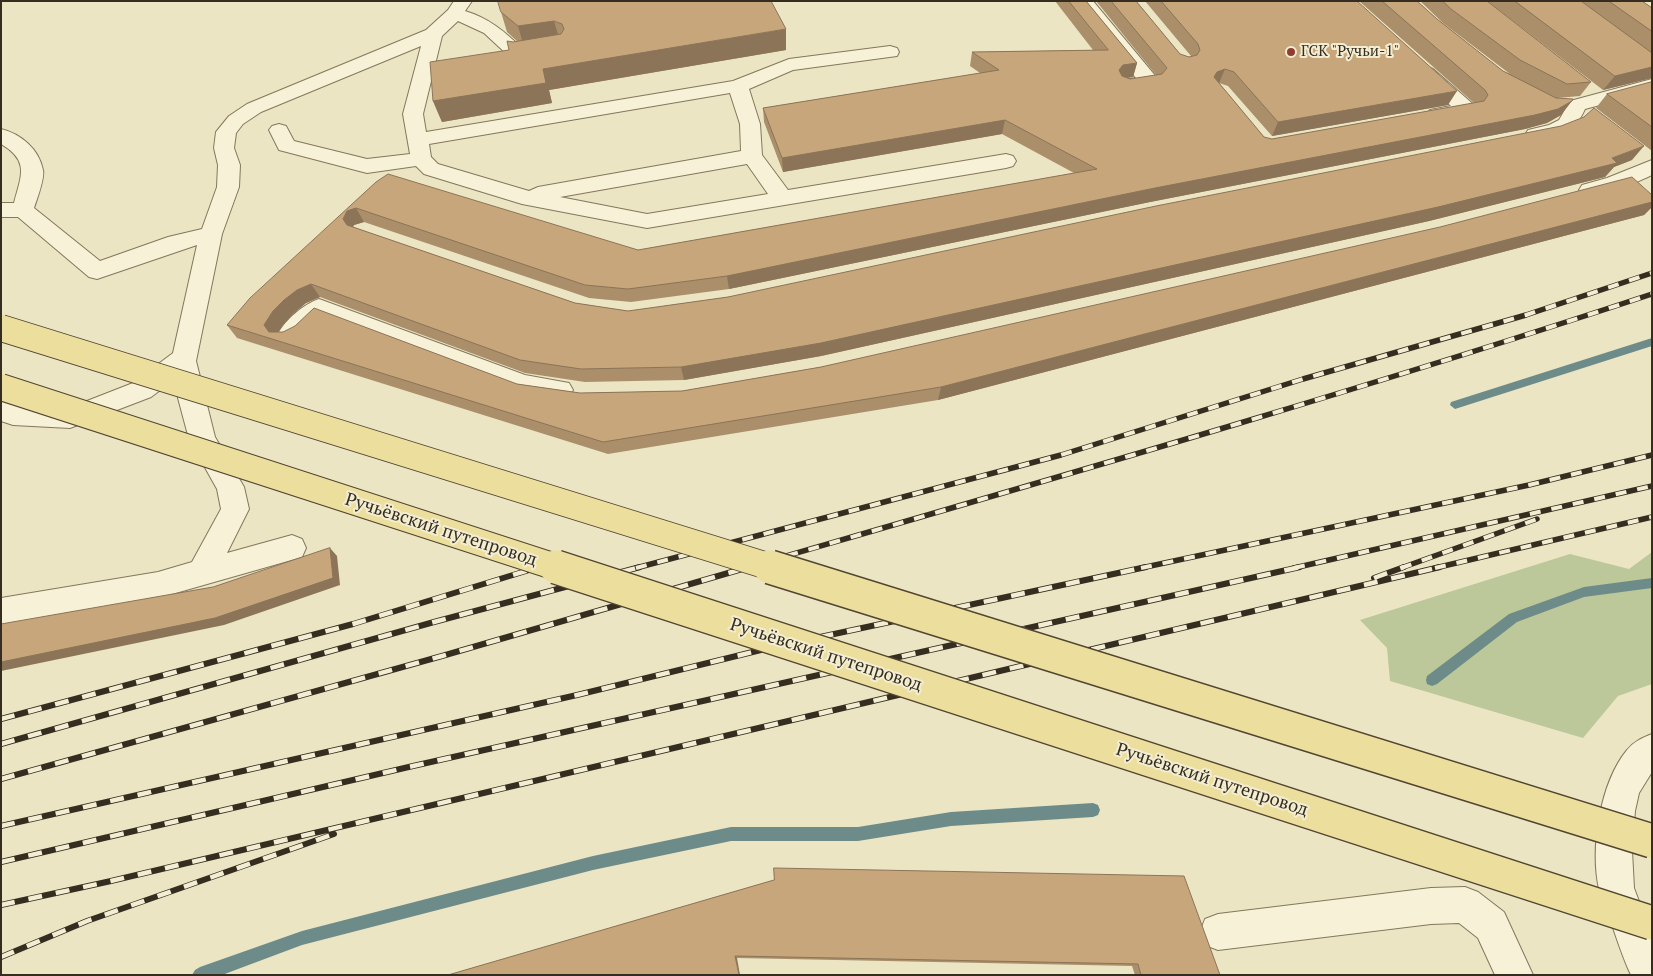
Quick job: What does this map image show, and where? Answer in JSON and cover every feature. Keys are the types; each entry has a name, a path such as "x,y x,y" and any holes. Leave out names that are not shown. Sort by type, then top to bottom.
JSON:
{"main road":[{"path":"1,328 1652,841"},
{"name":"Ручьёвский путепровод","path":"1,387 1652,923"}],"street":[{"path":"1084,1 1111,23 1150,82 1126,86"},
{"path":"202,573 235,508 230,487 202,439 190,398 185,358 212,234 228,187 230,165 224,148 226,132 236,120 254,108 433,34 459,8 474,19 489,26 519,55 559,49"},
{"path":"433,34 413,114 419,149 431,169 522,197 647,222 1006,161"},
{"path":"279,130 286,144 367,166 419,149 738,86 789,65 890,52"},
{"path":"1410,58 1467,109 1419,118"},
{"path":"1553,106 1589,102 1652,85"},
{"path":"738,86 750,124 752,156 783,199"},
{"path":"1517,139 1563,128 1589,102"},
{"path":"1,135 23,148 33,171 12,210 97,271 176,243 212,234"},
{"path":"522,197 752,156"},
{"path":"1568,195 1615,183 1647,161"},
{"path":"288,337 319,308 523,385 585,394"},
{"path":"1,412 13,415 70,418 142,390 185,358"},
{"path":"1,612 158,585 292,548"},
{"path":"1650,975 1638,951 1616,886 1615,823 1625,784 1644,755 1652,750"},
{"path":"1218,932 1431,906 1465,905 1491,925 1514,975"}],"green space":[{"path":"1652,552 1652,684 1618,696 1583,738 1390,681 1387,648 1360,620 1570,554 1629,569"}],"building":[{"path":"498,1 771,1 786,29 543,69 546,83 433,101 430,62 509,50 507,41 513,42 561,34 564,29 562,24 554,21 518,26 501,12"},
{"path":"1069,1 1086,1 1137,63 1123,65 1119,70 1122,76 1130,79 1162,74 1167,68 1111,1 1136,1 1180,54 1189,57 1197,55 1200,50 1198,44 1161,1 1357,1 1457,91 1278,122 1234,72 1225,69 1217,72 1214,77 1264,137 1272,139 1484,101 1488,95 1485,90 1382,1 1417,1 1503,71 1556,98 1573,99 1558,109 1535,115 1155,188 727,276 628,289 585,285 356,208 347,211 343,219 347,225 575,303 628,311 728,297 1156,206 1561,126 1584,117 1594,108 1644,146 1612,158 1617,163 1438,207 821,343 681,367 581,369 520,360 311,284 297,290 284,300 273,311 264,325 269,332 283,332 295,326 314,308 517,384 580,393 682,391 821,367 1440,227 1632,177 1652,195 1652,202 941,387 603,442 227,325 250,298 376,182 388,174 638,250 1097,169 1005,120 782,158 763,108 999,70 972,52 1108,50"},
{"path":"1443,1 1487,1 1591,82 1567,84 1520,60"},
{"path":"1515,1 1581,1 1652,53 1652,67 1615,76"},
{"path":"1609,1 1642,1 1652,8 1652,31"},
{"path":"1652,82 1652,127 1607,94"},
{"path":"330,548 333,578 215,618 1,662 1,624 213,587"},
{"path":"774,868 1184,876 1220,975 1141,975 1138,964 735,956 739,975 448,975 774,880"}],"waterway":[{"path":"1455,405 1652,342"},
{"path":"1432,680 1513,618 1584,592 1652,583"},
{"path":"200,975 302,938 593,863 731,834 858,834 951,819 1093,810"}],"railway":[{"path":"636,568 1061,455 1303,379 1526,315 1652,273"},
{"path":"745,568 1313,401 1652,294"},
{"path":"1141,568 1529,485 1652,455"},
{"path":"1294,568 1652,486"},
{"path":"1435,568 1652,517"},
{"path":"1401,568 1537,519"},
{"path":"535,568 572,557"},
{"path":"1,719 353,624 539,567"},
{"path":"1,744 434,622 640,567"},
{"path":"1,779 442,656 749,567"},
{"path":"1,826 577,695 769,648 1146,567"},
{"path":"1,862 413,766 1300,567"},
{"path":"1374,578 1404,567"},
{"path":"1,905 111,881 1440,567"},
{"path":"1,957 87,921 334,834"}],"place":[{"name":"ГСК \"Ручьи-1\"","path":"1291,52"}]}
